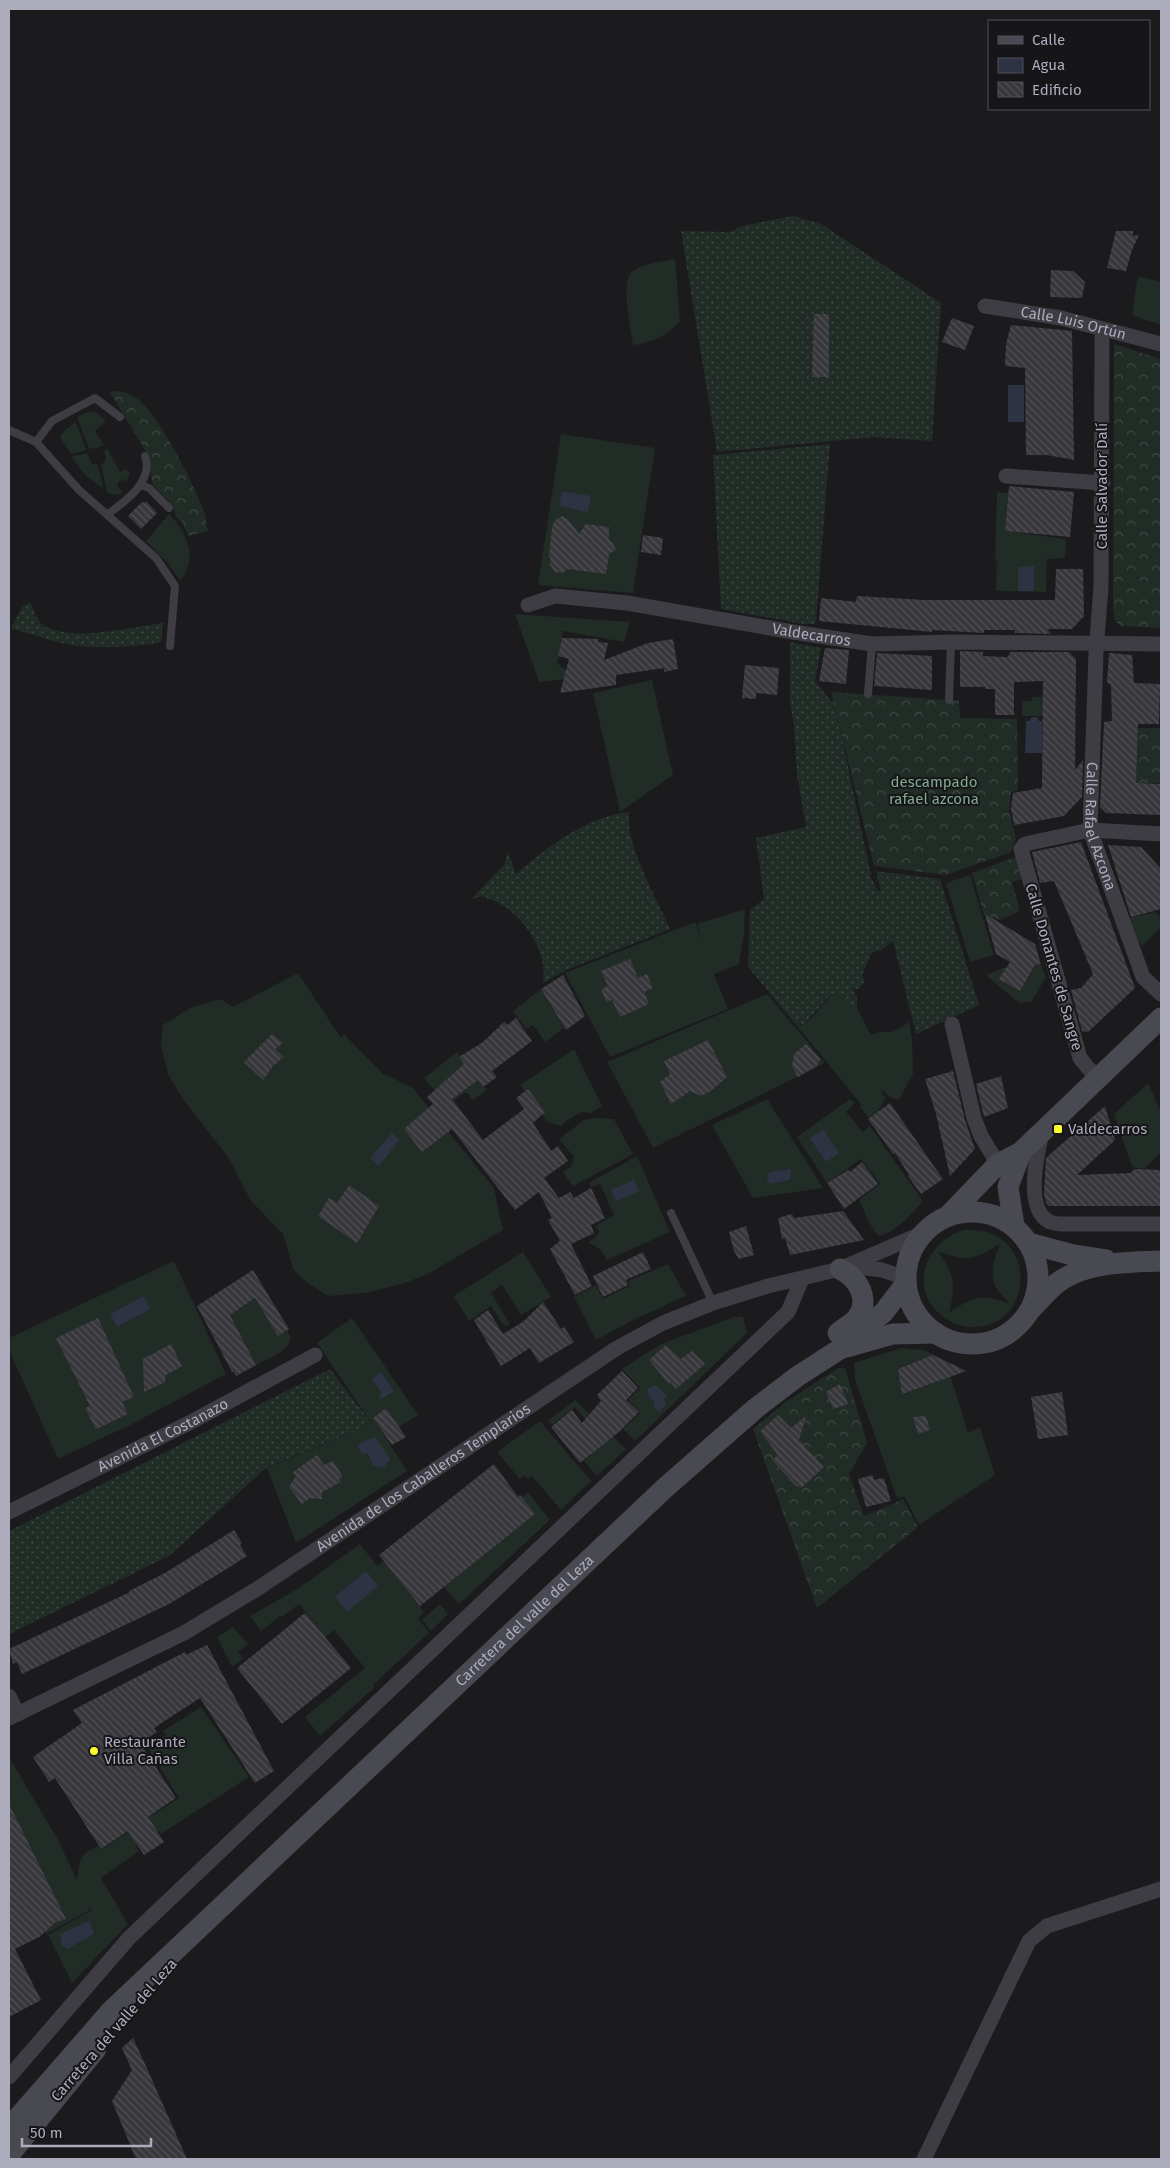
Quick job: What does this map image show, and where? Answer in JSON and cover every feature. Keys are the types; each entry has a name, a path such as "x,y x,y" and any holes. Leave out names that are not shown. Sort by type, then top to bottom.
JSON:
{"main road":[{"path":"840,1349 884,1312 906,1281 914,1248 923,1233 935,1223 950,1215 998,1164 1021,1152 1161,1018"},
{"path":"1008,1188 1021,1152"},
{"path":"998,1164 1008,1188 1014,1226"},
{"path":"950,1215 976,1212 990,1214 1014,1226 1028,1243 1036,1260 1038,1277 1036,1295 1029,1311"},
{"path":"1028,1243 1073,1255 1124,1262 1161,1261"},
{"path":"906,1281 911,1303 921,1320 936,1333 955,1342 976,1344 997,1339 1016,1328 1029,1311 1057,1284 1079,1271 1124,1262"},
{"path":"756,1408 793,1368 856,1319 861,1310 863,1297 858,1283 844,1268"},
{"path":"840,1349 893,1334 936,1333"},
{"name":"Carretera del valle del Leza","path":"9,2128 111,2011 666,1487 756,1408 798,1376 840,1349"},
{"name":"Carretera del valle del Leza","path":"9,2155 120,2020 222,1907"}],"street":[{"name":"Calle Luis Ortún","path":"984,306 1061,318 1161,344"},
{"name":"Calle Salvador Dalí","path":"1097,644 1101,586 1103,483 1102,329"},
{"path":"1006,476 1103,483"},
{"name":"Valdecarros","path":"528,605 555,596 627,603 872,644 951,642 1161,644"},
{"name":"Calle Rafael Azcona","path":"1097,644 1090,830 1143,976 1161,994"},
{"path":"1090,830 1161,834"},
{"name":"Calle Donantes de Sangre","path":"1090,830 1025,844 1021,849 1080,1058 1098,1080"},
{"path":"952,1024 974,1118 981,1136 998,1164"},
{"path":"1042,1133 1035,1161 1035,1200 1040,1214 1048,1221 1061,1224 1161,1224"},
{"name":"Avenida de los Caballeros Templarios","path":"14,1716 184,1633 258,1589 617,1348 663,1323 713,1302 768,1286 844,1268 923,1233"},
{"name":"Avenida de los Caballeros Templarios","path":"844,1268 882,1270 906,1281"},
{"path":"9,2077 70,2004 129,1938 788,1312 802,1279"},
{"name":"Avenida El Costanazo","path":"9,1512 191,1422 315,1354"},
{"path":"9,1696 14,1716"},
{"path":"924,2159 1029,1941 1047,1926 1161,1889"}],"lane":[{"path":"36,442 52,421 95,398 120,417"},
{"path":"9,430 36,442 79,490 156,558 175,586 170,646"},
{"path":"108,514 140,485 147,474 145,456"},
{"path":"140,485 149,488 169,508"},
{"path":"949,700 951,642"},
{"path":"868,694 872,644"},
{"path":"671,1214 713,1302"}],"green space":[{"path":"793,216 821,224 941,303 932,441 873,437 717,452 681,231 730,232 742,226"},
{"path":"675,259 680,321 659,338 633,345 627,296 628,278 631,273 640,267"},
{"path":"1138,276 1161,282 1161,325 1134,316 1132,313"},
{"path":"1114,344 1161,359 1161,628 1120,626 1115,620 1113,609"},
{"path":"119,391 139,400 166,435 198,498 204,512 208,531 188,536 182,522 175,515 173,507 154,486 146,452 110,392"},
{"path":"91,411 96,412 106,421 95,431 104,445 92,449 89,448 77,417"},
{"path":"75,422 86,450 71,454 60,437"},
{"path":"561,434 655,448 633,593 538,585"},
{"path":"830,444 816,621 814,624 803,624 721,609 713,455"},
{"path":"107,448 120,472 126,469 130,474 126,482 121,479 117,485 123,493 114,495 107,492 101,465 106,459 104,451"},
{"path":"87,453 92,464 98,465 103,488 86,476 71,457"},
{"path":"997,492 1008,493 1005,531 1066,539 1065,558 1047,559 1046,592 996,591"},
{"path":"169,514 186,538 190,552 190,559 181,581 167,562 146,541"},
{"path":"30,602 41,623 54,630 68,633 101,632 163,623 161,642 116,647 80,646 11,628 22,607"},
{"path":"515,614 630,622 624,642 563,631 557,663 576,678 539,682"},
{"path":"790,642 821,648 815,681 835,706 870,876 878,891 881,891 876,871 940,879 979,1005 916,1034 893,941 880,951 872,952 862,975 865,981 857,990 851,987 857,996 857,1008 854,1009 829,996 805,1024 797,1026 748,967 750,910 764,899 756,838 806,827 797,774 794,725 790,704"},
{"path":"652,680 673,775 620,812 593,693"},
{"name":"descampado rafael azcona","path":"831,692 959,701 960,718 1017,719 1018,790 1011,792 1009,811 1016,839 1011,852 946,875 874,866"},
{"path":"1032,697 1044,697 1043,716 1022,716 1022,701 1032,701"},
{"path":"1138,728 1161,728 1161,783 1136,783"},
{"path":"629,812 629,825 637,855 670,929 564,971 543,983 544,972 539,950 520,919 511,911 492,900 481,896 470,900 504,865 508,852 516,874 541,853 582,827 597,820"},
{"path":"1019,856 1025,878 1012,882 1020,911 1000,920 984,915 972,873"},
{"path":"970,875 994,955 970,962 946,883"},
{"path":"745,909 744,934 739,964 714,974 728,1009 610,1057 565,973 695,922 703,943 697,924"},
{"path":"1155,912 1161,918 1161,927 1142,946 1132,931 1128,918"},
{"path":"1041,964 1046,977 1031,1002 1019,1003 986,975 1008,966 1000,979 1020,991 1035,965"},
{"path":"298,973 341,1038 344,1034 383,1074 412,1087 494,1188 503,1230 428,1274 402,1284 365,1293 328,1296 306,1282 293,1269 283,1234 251,1201 228,1157 182,1098 168,1074 161,1045 163,1025 190,1008 220,999 233,1007"},
{"path":"541,989 564,1028 545,1042 533,1025 526,1029 513,1011"},
{"path":"836,993 854,1008 857,1008 871,1035 879,1032 892,1032 909,1022 912,1038 913,1074 899,1100 890,1097 883,1090 881,1093 886,1098 878,1111 869,1118 860,1107 861,1104 797,1026 808,1022 826,1001"},
{"path":"767,994 825,1063 653,1148 607,1062"},
{"path":"574,1049 602,1106 591,1113 582,1112 561,1126 547,1122 520,1085"},
{"path":"457,1052 487,1090 473,1100 466,1092 454,1101 442,1084 434,1090 424,1078"},
{"path":"1148,1083 1159,1108 1161,1107 1161,1153 1144,1169 1132,1167 1114,1114"},
{"path":"767,1099 823,1188 753,1198 712,1125"},
{"path":"850,1099 855,1103 846,1112 863,1132 870,1126 923,1201 898,1227 879,1236 870,1223 859,1200 880,1184 861,1159 827,1183 797,1137"},
{"path":"594,1118 614,1119 633,1154 573,1186 563,1172 571,1166 574,1157 559,1139 584,1120"},
{"path":"637,1156 670,1232 607,1260 601,1250 588,1242 595,1238 599,1232 595,1226 614,1215 600,1184 591,1187 589,1183"},
{"path":"964,1230 988,1232 1006,1242 1016,1258 1020,1277 1018,1295 1009,1312 994,1323 972,1327 955,1324 946,1319 933,1307 926,1295 924,1272 928,1261 934,1250 953,1235","holes":["1000,1244 994,1260 993,1277 996,1288 1009,1304 992,1299 978,1298 964,1303 949,1313 953,1295 951,1274 938,1252 971,1258"]},
{"path":"523,1252 551,1297 521,1315 502,1285 491,1293 510,1324 505,1327 491,1306 469,1321 454,1296"},
{"path":"174,1261 226,1374 132,1424 58,1459 9,1350 9,1338"},
{"path":"668,1264 686,1296 633,1320 596,1340 574,1297 596,1285 603,1299 629,1286 628,1281"},
{"path":"255,1298 271,1324 281,1317 291,1338 286,1348 256,1365 230,1315"},
{"path":"734,1317 743,1317 747,1333 635,1441 623,1429 640,1413 628,1400 640,1388 622,1369 661,1344"},
{"path":"352,1318 418,1415 399,1427 386,1408 373,1418 407,1471 296,1543 267,1468 372,1424 317,1343"},
{"path":"901,1348 924,1350 966,1371 951,1377 968,1433 980,1427 995,1475 919,1525 905,1497 897,1498 855,1380 854,1363"},
{"path":"838,1368 845,1368 867,1443 849,1474 864,1516 903,1499 918,1527 817,1608 753,1429 787,1401"},
{"path":"330,1369 372,1424 266,1468 169,1556 9,1634 9,1531"},
{"path":"575,1400 626,1449 597,1476 584,1461 604,1443 575,1407 552,1425 548,1421"},
{"path":"540,1421 591,1481 561,1510 532,1476 528,1479 525,1475 520,1479 497,1452"},
{"path":"528,1492 550,1520 459,1604 444,1587 471,1565 458,1549"},
{"path":"360,1544 377,1566 384,1561 420,1606 424,1612 418,1618 429,1633 373,1685 375,1687 320,1736 305,1717 365,1668 334,1630 325,1637 299,1604 261,1631 250,1616 299,1588"},
{"path":"440,1604 448,1614 431,1631 422,1620"},
{"path":"233,1627 248,1644 238,1652 243,1658 232,1667 217,1637"},
{"path":"201,1707 249,1777 161,1834 159,1831 156,1833 146,1819 179,1798 147,1747 166,1735 163,1731"},
{"path":"9,1757 58,1840 77,1880 81,1859 91,1849 98,1846 101,1850 133,1829 141,1842 136,1846 139,1851 101,1878 128,1924 72,1983 48,1935 92,1910 88,1905 90,1910 46,1934 9,1862"}],"water":[{"path":"1008,385 1024,385 1024,422 1008,422"},
{"path":"562,491 591,496 588,512 559,506"},
{"path":"1034,566 1034,591 1018,591 1018,567"},
{"path":"1032,717 1037,717 1039,721 1042,721 1042,753 1025,753 1026,721 1029,721"},
{"path":"823,1129 839,1153 826,1162 810,1138"},
{"path":"392,1133 399,1140 379,1166 370,1158"},
{"path":"791,1169 790,1180 770,1184 767,1180 769,1172"},
{"path":"634,1180 639,1191 616,1201 611,1190"},
{"path":"144,1296 150,1309 117,1327 110,1314"},
{"path":"381,1372 394,1391 381,1399 379,1396 382,1393 372,1379"},
{"path":"656,1385 667,1396 663,1400 667,1404 659,1412 653,1405 655,1401 647,1393 648,1389"},
{"path":"376,1438 390,1459 385,1466 379,1468 373,1465 368,1453 363,1455 357,1446 366,1440"},
{"path":"366,1571 378,1586 347,1612 335,1597"},
{"path":"89,1921 94,1934 67,1949 62,1945 60,1934"}],"building":[{"path":"1116,231 1133,231 1133,236 1139,235 1126,271 1107,268"},
{"path":"1051,270 1073,271 1085,282 1082,298 1050,297"},
{"path":"814,314 829,314 829,377 812,377"},
{"path":"952,318 974,326 965,350 942,342"},
{"path":"1011,325 1072,331 1074,460 1047,455 1026,455 1025,368 1005,366 1006,344"},
{"path":"1009,486 1074,492 1070,537 1005,531"},
{"path":"146,501 157,513 141,529 128,516 142,502"},
{"path":"562,516 568,519 579,534 586,524 609,527 609,540 613,543 616,550 609,554 606,574 567,569 563,573 555,572 550,565 551,560 549,556 552,528 555,520"},
{"path":"643,535 663,538 661,555 641,552"},
{"path":"1056,569 1083,569 1084,616 1072,629 1047,629 1051,634 1015,633 1015,630 984,630 984,633 932,630 932,632 819,621 821,598 856,602 857,596 925,600 1055,600"},
{"path":"562,638 599,639 598,642 608,643 604,660 648,643 673,639 678,669 664,672 664,668 616,675 616,685 560,693 569,659 558,656"},
{"path":"825,648 849,650 846,684 819,681"},
{"path":"960,651 983,652 983,656 1008,657 1010,652 1069,652 1076,659 1075,770 1083,760 1082,797 1064,816 1014,825 1011,809 1013,793 1042,788 1043,681 1014,682 1014,715 995,715 995,689 960,687"},
{"path":"877,653 932,656 932,690 874,686"},
{"path":"1109,653 1132,655 1134,683 1160,684 1159,724 1138,724 1136,783 1161,784 1161,815 1106,813 1100,807 1104,722 1112,721 1111,684 1107,683"},
{"path":"745,665 779,668 777,695 756,693 756,699 742,698"},
{"path":"1081,842 1135,988 1088,1032 1082,1031 1071,990 1081,988 1093,974 1054,881 1040,883 1032,852"},
{"path":"1108,845 1141,847 1161,869 1161,909 1131,917"},
{"path":"985,914 1035,944 1041,964 1035,965 1020,991 999,979 1010,962 996,954"},
{"path":"630,959 638,978 647,974 653,988 644,992 649,1004 620,1017 612,1000 606,1002 601,989 608,986 601,971"},
{"path":"563,975 585,1016 566,1030 541,989"},
{"path":"516,1018 532,1041 492,1071 497,1077 483,1087 478,1080 452,1099 483,1140 524,1109 516,1098 528,1089 545,1112 533,1123 551,1151 558,1146 568,1161 544,1178 559,1198 570,1192 574,1198 591,1188 605,1218 591,1225 594,1233 571,1244 592,1286 575,1295 550,1249 560,1241 548,1220 552,1218 539,1192 515,1210 452,1129 422,1152 404,1129 433,1104 427,1097 464,1064 459,1057 483,1042 504,1022 507,1025"},
{"path":"272,1034 283,1043 275,1049 284,1057 273,1066 263,1080 244,1062"},
{"path":"708,1040 727,1077 711,1091 701,1096 690,1091 671,1104 660,1082 670,1074 664,1061"},
{"path":"806,1044 820,1059 817,1066 798,1077 792,1066 794,1054"},
{"path":"953,1071 965,1120 975,1149 950,1176 936,1114 925,1079"},
{"path":"1001,1076 1008,1108 984,1117 976,1084"},
{"path":"890,1103 943,1179 921,1194 895,1153 893,1154 868,1119"},
{"path":"1105,1106 1115,1140 1077,1175 1130,1173 1135,1169 1161,1170 1161,1206 1049,1206 1046,1203 1044,1193 1046,1158"},
{"path":"862,1162 878,1184 844,1209 827,1183 848,1170 850,1172"},
{"path":"349,1185 379,1206 357,1243 318,1216 329,1198 337,1203"},
{"path":"843,1211 864,1240 790,1255 785,1238 782,1239 778,1218 792,1214 794,1218"},
{"path":"746,1226 754,1255 739,1259 734,1251 729,1232"},
{"path":"643,1252 651,1269 626,1280 628,1285 603,1297 593,1276"},
{"path":"253,1270 289,1329 278,1336 255,1298 230,1315 256,1365 236,1376 232,1372 197,1306"},
{"path":"543,1302 561,1329 564,1327 574,1342 539,1363 530,1348 501,1366 474,1320 488,1310 503,1334 524,1321"},
{"path":"98,1318 134,1397 122,1402 128,1414 96,1429 85,1408 90,1406 56,1338"},
{"path":"171,1344 182,1366 166,1375 165,1382 144,1392 143,1359"},
{"path":"666,1345 681,1359 692,1351 705,1364 676,1389 670,1382 669,1384 649,1360"},
{"path":"933,1355 966,1371 902,1394 898,1369"},
{"path":"622,1371 638,1388 626,1400 639,1412 619,1432 580,1463 551,1427 572,1410 582,1423 601,1401 597,1395"},
{"path":"840,1384 848,1404 833,1409 826,1392"},
{"path":"1062,1392 1068,1435 1038,1439 1031,1397"},
{"path":"386,1408 406,1437 392,1445 373,1418"},
{"path":"778,1415 791,1428 806,1416 799,1440 824,1467 802,1487 796,1486 772,1460 778,1455 760,1431"},
{"path":"926,1416 930,1430 918,1434 913,1417"},
{"path":"317,1455 324,1465 333,1461 343,1477 339,1479 341,1482 322,1492 322,1499 310,1498 302,1504 289,1487 296,1476 293,1472"},
{"path":"494,1464 518,1497 520,1495 535,1514 420,1606 379,1555"},
{"path":"873,1475 874,1480 884,1478 891,1501 866,1507 858,1479"},
{"path":"234,1530 247,1556 169,1604 22,1674 17,1662 13,1664 9,1649 130,1592 165,1573"},
{"path":"305,1613 351,1668 282,1724 237,1668"},
{"name":"Restaurante Villa Cañas","path":"207,1645 274,1771 255,1783 200,1698 154,1728 157,1732 140,1743 176,1798 148,1817 164,1842 144,1855 128,1831 101,1849 55,1778 49,1782 33,1757 82,1723 73,1710 185,1652 186,1655"},
{"path":"9,1804 66,1919 56,1922 39,1937 15,1949 41,2000 9,2017"},
{"path":"133,2038 187,2159 136,2159 112,2101 132,2070 122,2048"}],"place":[{"name":"Valdecarros","path":"1058,1129"},
{"name":"Restaurante Villa Cañas","path":"94,1751"}]}
